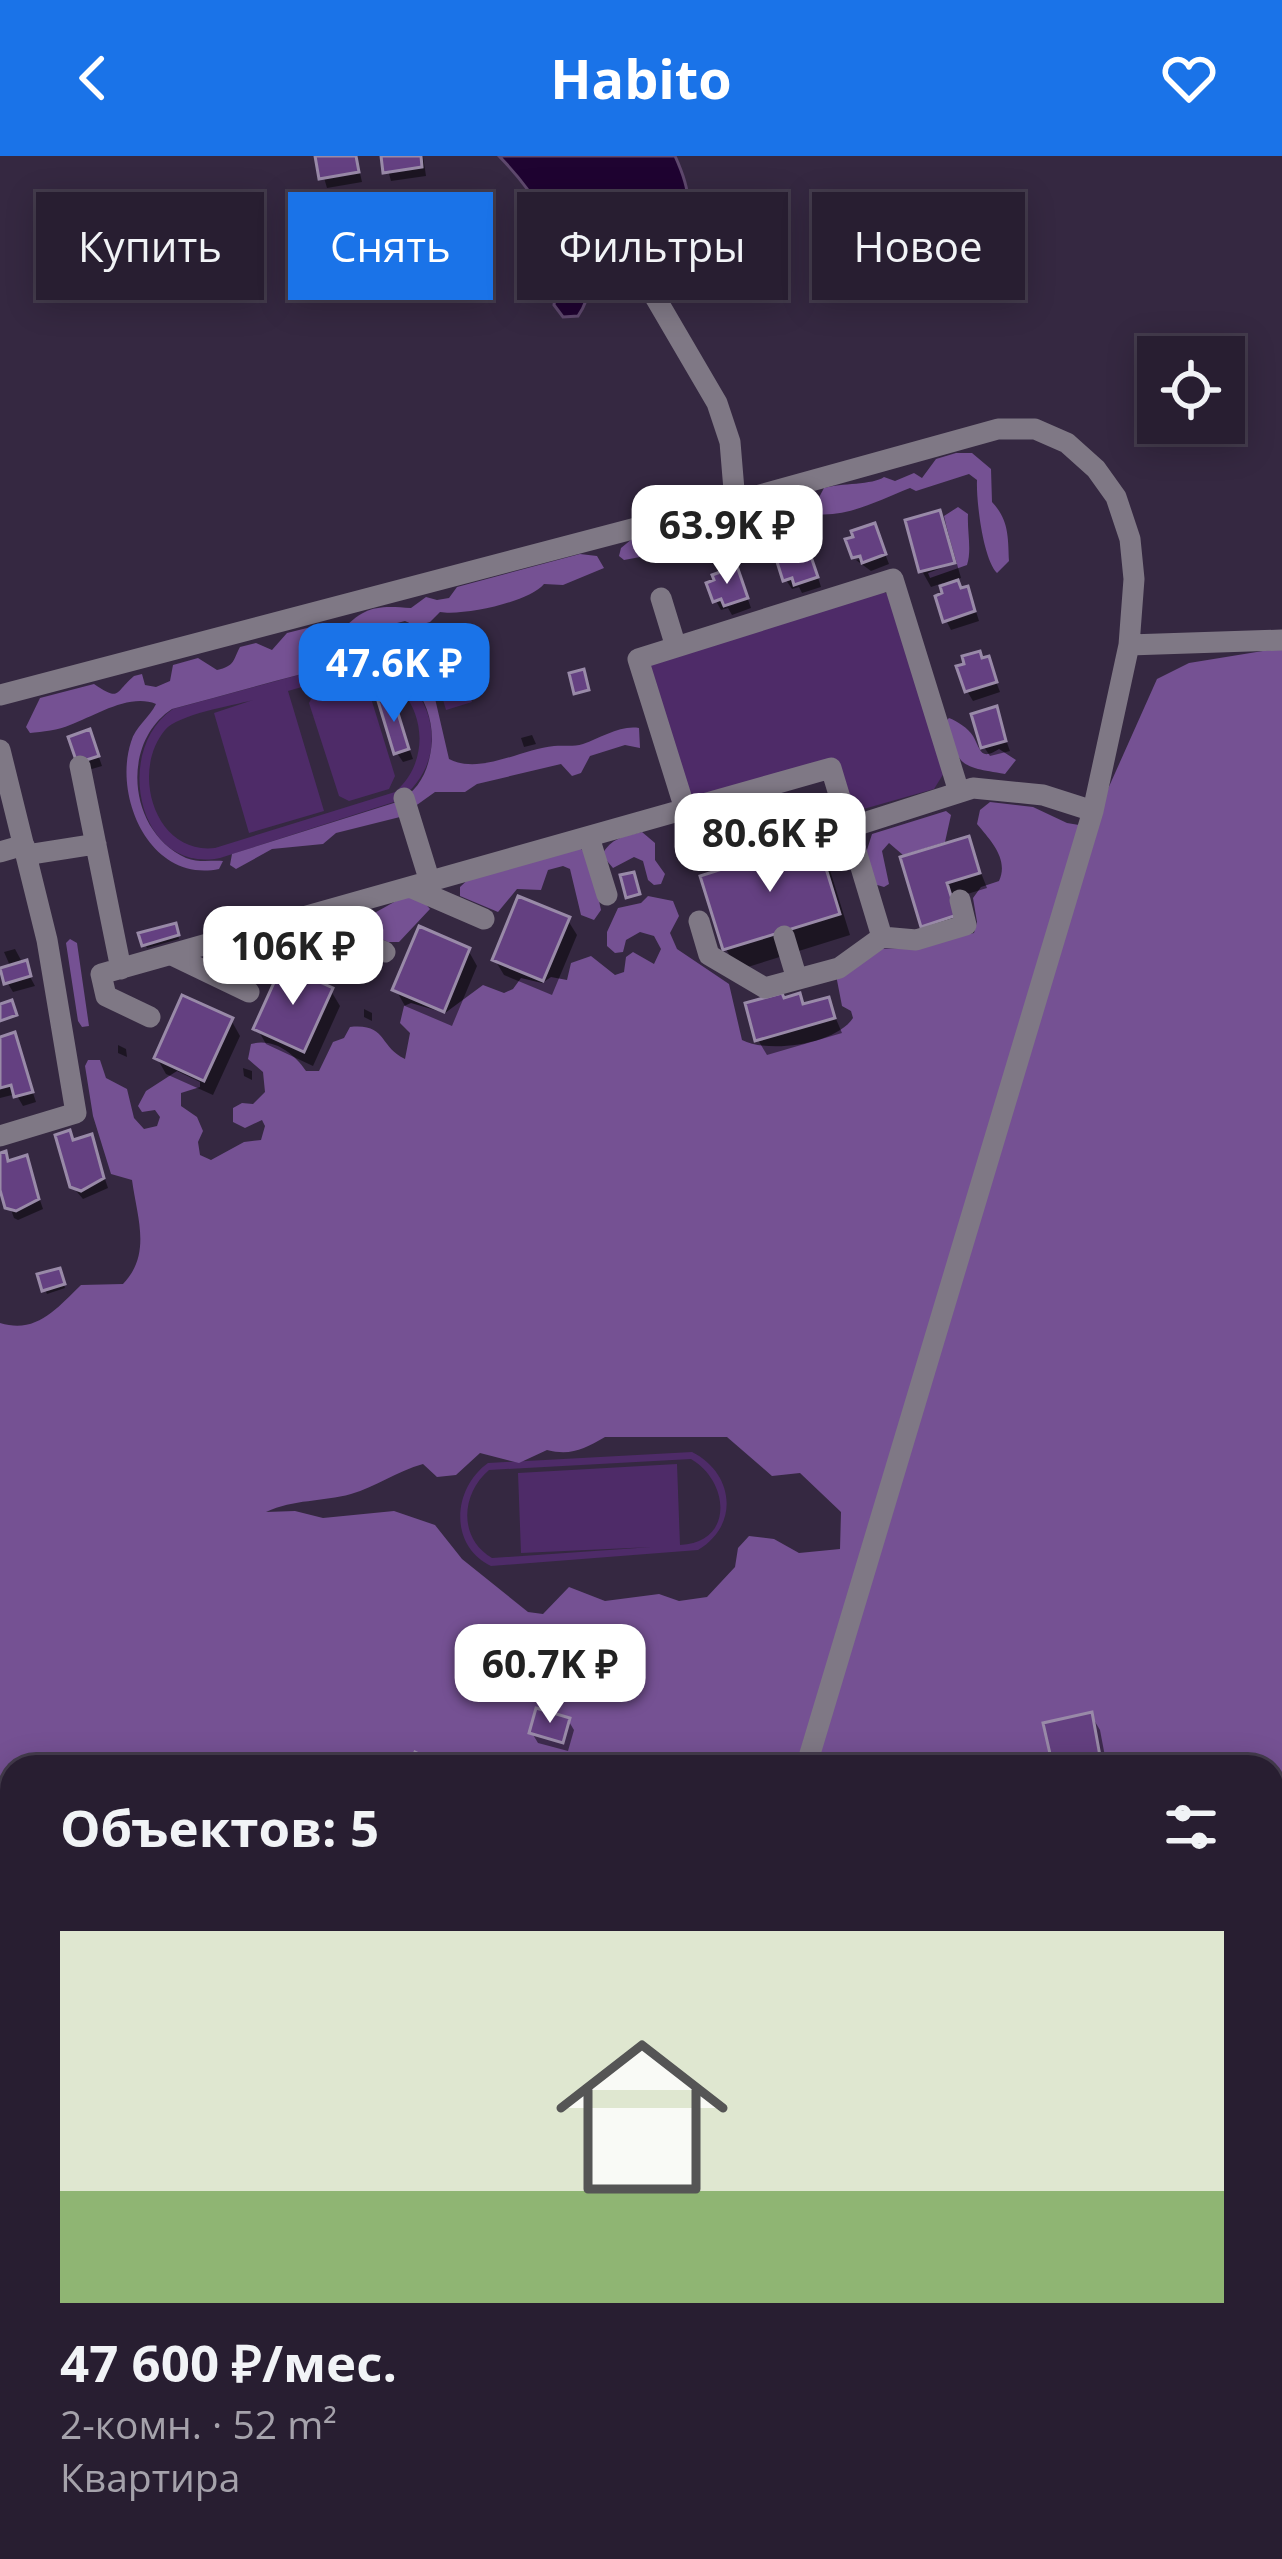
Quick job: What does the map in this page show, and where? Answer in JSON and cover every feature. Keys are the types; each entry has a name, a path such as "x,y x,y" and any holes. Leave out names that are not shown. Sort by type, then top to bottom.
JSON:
{"street":[{"path":"657,300 717,403 730,442 735,502"},
{"path":"0,695 998,429 1035,429 1067,442 1096,469 1117,497 1130,539 1134,579 1129,645 1093,811 810,1755"},
{"path":"616,666 893,579 959,792"},
{"path":"661,598 676,647"},
{"path":"1129,645 1282,640"},
{"path":"638,659 685,809"},
{"path":"0,750 47,940 76,1113 0,1136"},
{"path":"80,766 121,969"},
{"path":"150,1017 106,996 101,974 831,768 882,937"},
{"path":"848,828 973,788 1043,795 1093,811"},
{"path":"404,798 420,884"},
{"path":"589,836 608,895"},
{"path":"0,852 96,844"},
{"path":"420,884 484,919"},
{"path":"699,920 709,955 765,988 839,968 882,937 916,940 966,925 960,901"},
{"path":"301,918 385,952"},
{"path":"784,936 796,980"},
{"path":"172,955 249,992"}],"shaded area":[{"path":"499,156 675,156 687,192 530,192"},
{"path":"555,300 586,300 578,316 563,317"},
{"path":"972,453 991,469 992,502 1005,522 1009,561 997,573 984,543 977,480 969,474 916,491 910,488 851,511 814,514 800,525 773,523 725,546 692,548 672,561 657,562 651,555 624,560 619,556 632,539 734,512 760,515 771,504 781,504 786,511 808,509 824,488 884,477 895,481 914,473 922,478 936,459"},
{"path":"958,507 968,514 967,565 930,578 928,573 955,563 944,516"},
{"path":"580,554 597,556 604,568 563,585 544,584 525,597 495,606 440,612 416,626 405,621 393,624 377,637 347,647 386,650 418,673 434,694 449,759 461,763 487,763 542,748 579,745 618,730 639,728 640,748 625,745 590,756 581,773 572,776 561,764 477,784 465,792 435,792 400,817 336,833 323,844 272,849 236,869 230,865 232,854 397,802 423,777 431,751 431,726 413,685 376,662 337,663 172,709 155,724 138,764 142,808 167,846 191,860 223,861 219,869 195,870 174,863 156,849 142,831 127,787 131,742 156,704 124,703 50,730 30,733 26,727 40,698 94,684 113,694 142,674 145,685 156,687 170,681 173,665 198,658 217,670 230,664 240,647 256,643 272,650 287,633 323,624 340,632 371,610 411,608 426,597 449,598 457,587"},
{"path":"880,591 888,594 944,773 934,789 860,810 849,801 835,758 703,797 688,793 650,675 651,663"},
{"path":"1282,648 1282,1755 0,1755 0,1323 35,1322 81,1285 123,1284 140,1248 132,1180 111,1174 93,1116 88,1060 100,1060 106,1078 127,1089 134,1118 144,1129 157,1126 160,1117 155,1110 142,1112 138,1106 146,1091 177,1071 200,1082 200,1087 181,1093 181,1106 197,1117 203,1131 200,1155 211,1160 244,1142 261,1140 262,1120 245,1128 233,1122 233,1108 253,1104 265,1092 263,1072 248,1059 251,1044 275,1045 306,1071 319,1071 333,1042 344,1038 350,1027 362,1027 377,1032 405,1059 410,1033 400,1023 404,1006 411,1003 445,1013 483,985 504,993 521,978 542,983 551,977 567,980 571,963 591,956 615,975 624,972 626,957 633,952 654,964 661,949 654,936 640,932 626,940 623,952 615,953 607,946 607,932 618,908 641,903 648,896 673,901 679,916 670,933 677,949 729,984 742,1040 785,1046 818,1040 853,1018 842,1006 836,975 873,949 907,948 974,933 973,898 981,887 999,881 1002,873 997,851 977,824 980,810 990,802 1033,807 1067,823 1091,827 1157,679 1189,663","holes":["605,1437 727,1437 772,1476 800,1473 841,1512 840,1549 799,1553 774,1539 749,1536 738,1548 735,1567 707,1597 679,1601 659,1594 605,1601 569,1587 543,1614 528,1612 462,1559 435,1525 394,1511 323,1518 295,1511 266,1512 351,1494 423,1464 437,1477 456,1475 480,1453 519,1463 547,1450 577,1450"]},
{"path":"456,651 472,702 446,710 431,659"},
{"path":"354,660 381,665 402,677 418,695 432,738 417,783 397,801 220,858 192,858 169,848 153,829 139,779 143,752 154,728 173,709","holes":["357,671 396,685 408,700 420,737 409,776 395,792 215,848 194,847 164,825 154,807 150,767 165,730 193,715 253,700 214,713 249,833 324,811 288,691"]},
{"path":"352,676 366,682 395,776 389,789 349,801 339,796 309,703 318,687"},
{"path":"949,718 968,730 982,752 999,749 1016,760 1005,774 963,762 950,736"},
{"path":"946,811 951,815 945,842 903,855 889,843 882,851 889,884 874,884 865,856 872,834"},
{"path":"642,832 655,843 655,860 665,874 661,884 648,880 643,861 634,857 613,868 602,855 614,841"},
{"path":"577,846 589,855 601,910 594,920 581,915 570,869 563,866 548,870 541,890 517,889 498,912 460,896 460,887 474,874"},
{"path":"405,896 423,901 430,909 399,942 358,928 360,921"},
{"path":"298,924 335,942 314,954 289,953 268,977 257,978 254,973 257,957 248,956 235,964 225,961 235,942"},
{"path":"70,939 77,943 89,1026 82,1027 78,1021 66,943"},
{"path":"692,1452 717,1473 726,1514 712,1539 698,1550 491,1566 467,1545 460,1516 468,1487 488,1463","holes":["691,1459 704,1469 719,1496 720,1510 710,1534 698,1542 680,1545 677,1464 518,1473 521,1553 652,1547 492,1558 469,1528 473,1491 489,1470"]}],"building":[{"path":"315,156 356,156 359,172 319,179"},
{"path":"381,156 421,156 422,167 383,173"},
{"path":"940,510 955,563 919,572 905,520"},
{"path":"875,523 886,554 862,563 860,556 852,558 845,539 853,537 851,531"},
{"path":"807,545 818,577 794,585 792,578 783,581 777,562 785,559 783,553"},
{"path":"737,566 748,598 724,606 721,599 713,602 706,583 714,580 712,575"},
{"path":"958,580 961,588 968,586 975,611 943,622 935,596 942,593 940,586"},
{"path":"980,651 982,658 989,656 997,682 965,692 956,666 964,664 962,656"},
{"path":"584,669 589,690 574,694 569,673"},
{"path":"393,697 409,749 394,754 378,701"},
{"path":"997,706 1006,741 981,748 971,714"},
{"path":"90,729 99,756 77,763 68,737"},
{"path":"969,836 980,873 947,883 957,915 921,927 900,857"},
{"path":"817,839 840,914 723,950 700,876"},
{"path":"634,872 640,894 626,898 620,875"},
{"path":"518,896 570,917 543,981 492,960"},
{"path":"176,923 179,935 142,946 138,933"},
{"path":"419,926 470,948 444,1012 392,990"},
{"path":"27,960 31,976 4,984 0,968"},
{"path":"282,965 333,988 304,1052 253,1029"},
{"path":"782,993 784,998 800,993 803,1004 829,997 835,1018 755,1041 745,1003"},
{"path":"182,995 233,1018 204,1081 154,1058"},
{"path":"12,1000 17,1015 0,1021 0,1004"},
{"path":"15,1032 33,1092 14,1097 11,1085 0,1088 0,1037"},
{"path":"70,1130 73,1140 92,1134 104,1178 81,1191 70,1187 55,1135"},
{"path":"6,1151 8,1161 27,1155 39,1199 16,1211 5,1208 0,1190 0,1153"},
{"path":"60,1268 65,1284 42,1291 37,1274"},
{"path":"536,1708 570,1718 563,1743 529,1733"},
{"path":"1092,1712 1100,1755 1050,1755 1043,1723"}]}
